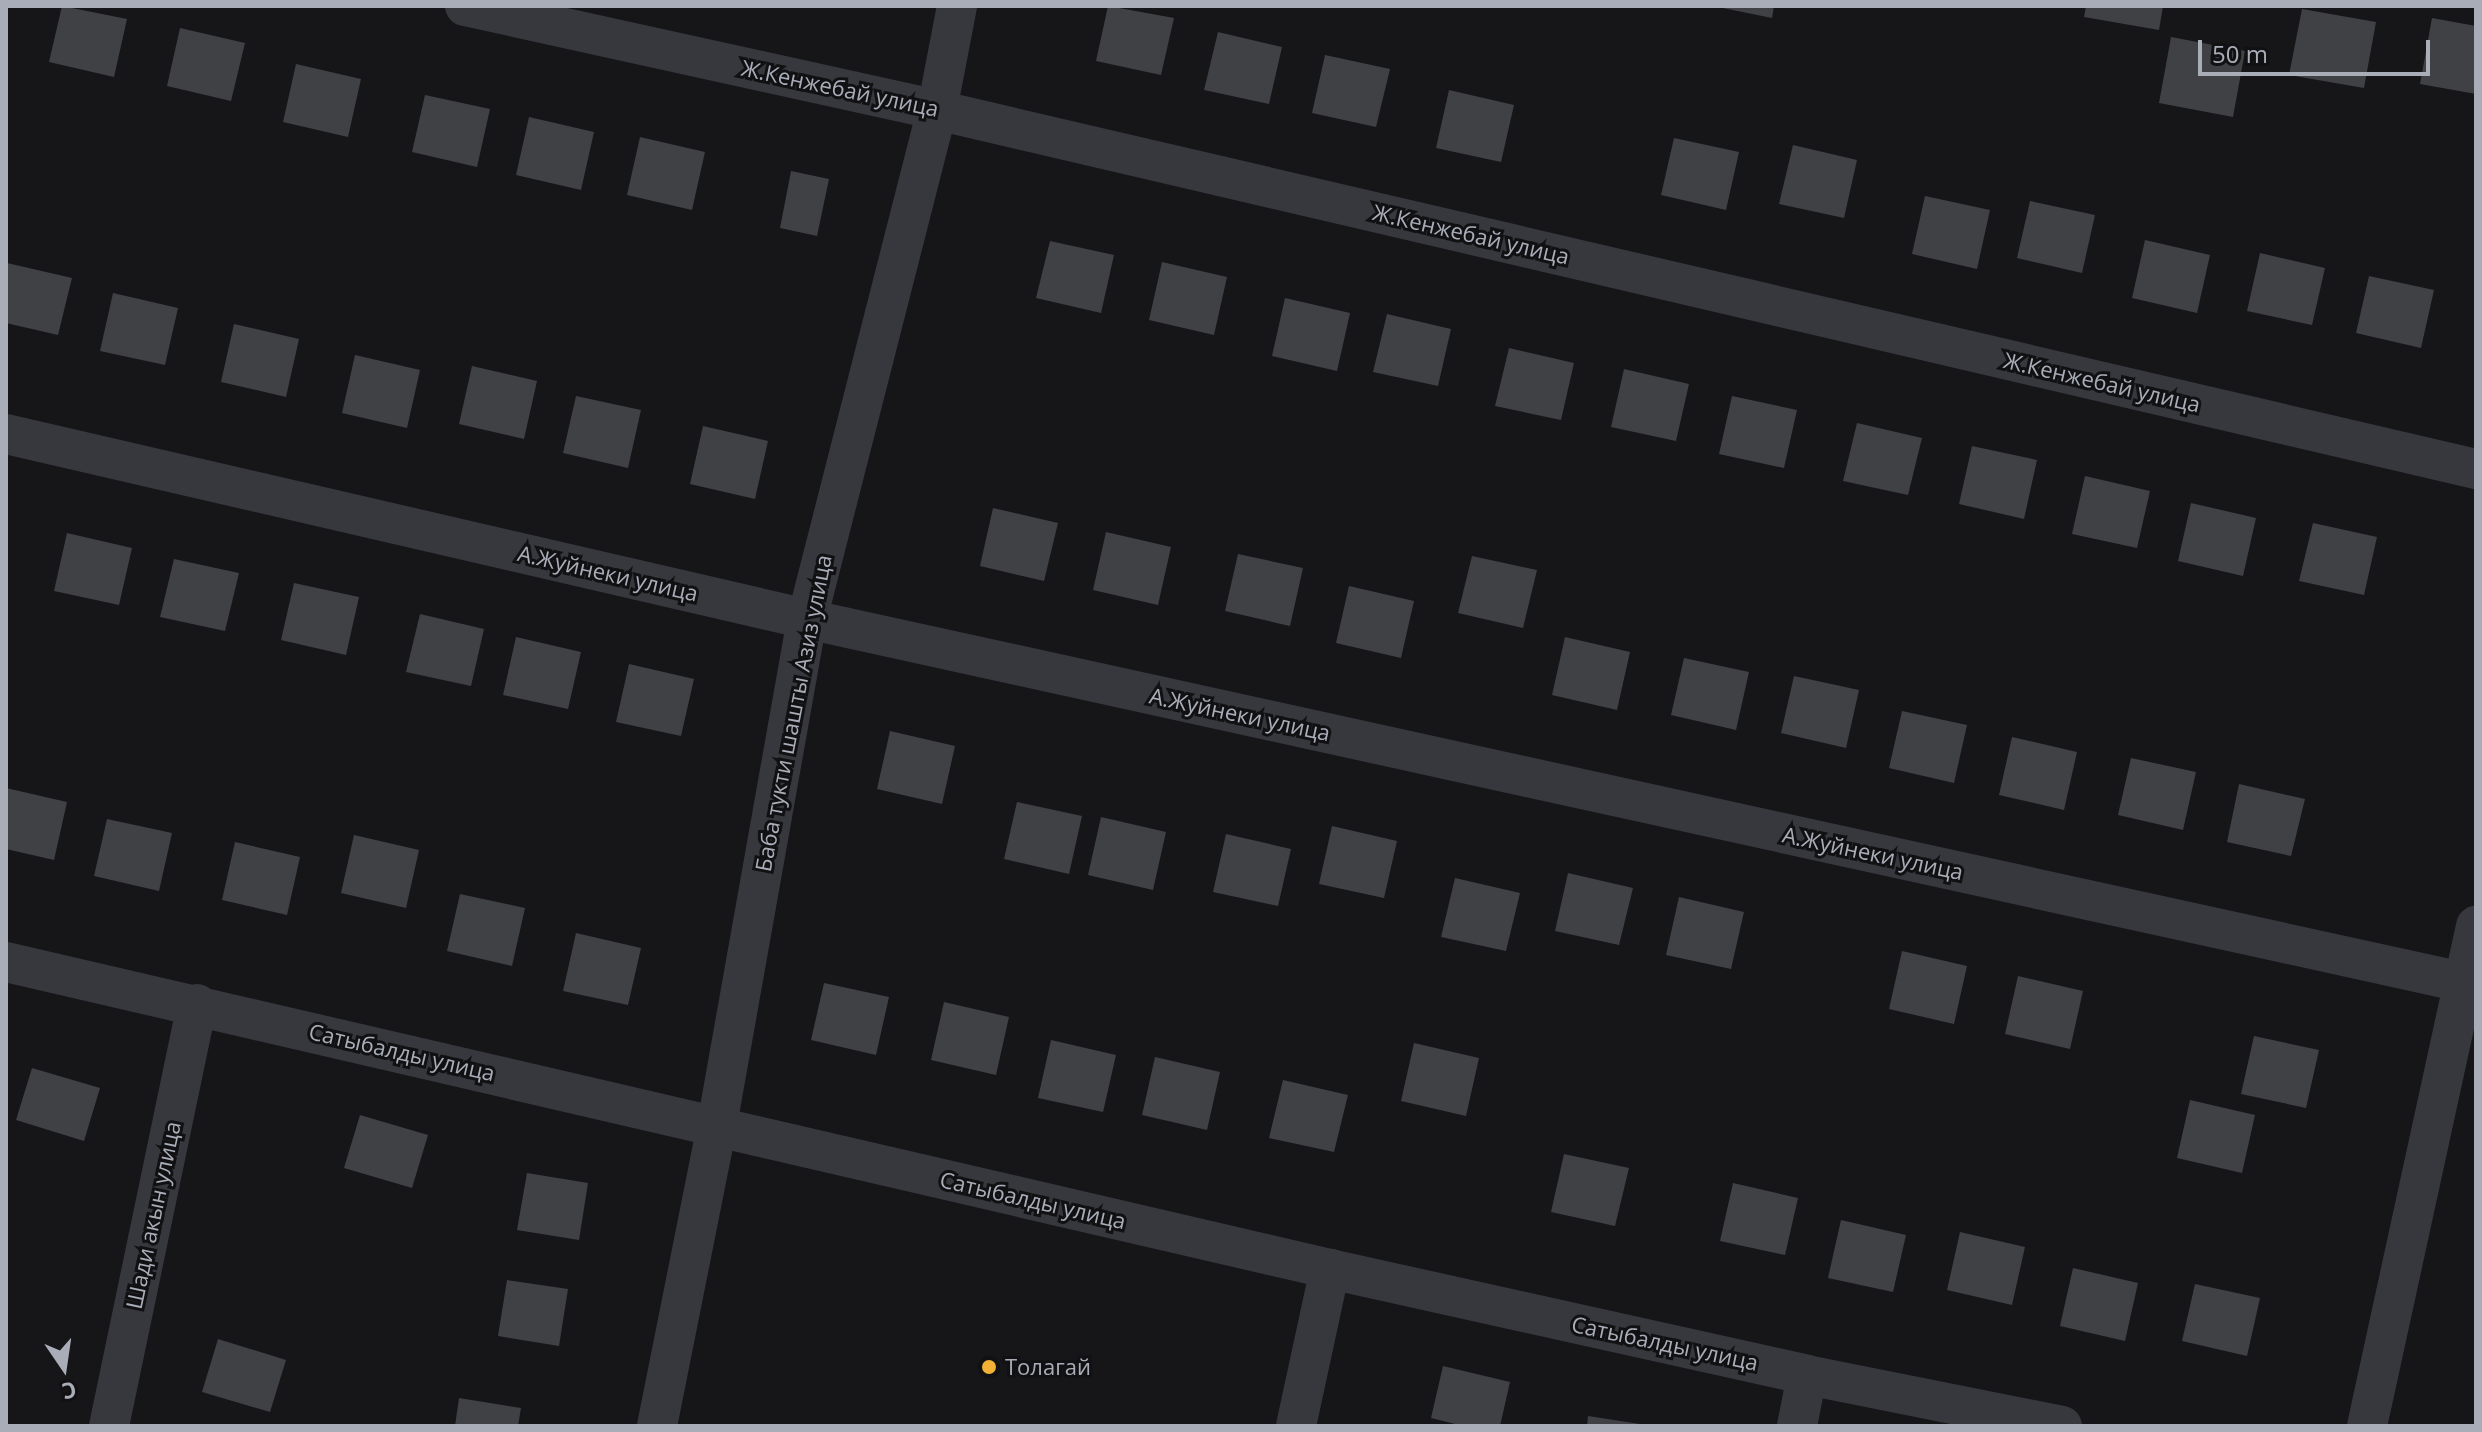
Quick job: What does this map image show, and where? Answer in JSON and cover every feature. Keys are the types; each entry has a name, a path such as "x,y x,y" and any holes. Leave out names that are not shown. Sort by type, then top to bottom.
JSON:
{"street":[{"name":"Ж.Кенжебай улица","path":"465,6 937,110 2476,469"},
{"name":"Баба тукти шашты Азиз улица","path":"657,1426 717,1125 807,619 937,110 957,6"},
{"name":"А.Жуйнеки улица","path":"6,434 807,619 2470,984"},
{"path":"2367,1426 2470,984 2476,926"},
{"name":"Сатыбалды улица","path":"6,962 1330,1269 1807,1375 2062,1426"},
{"name":"Шади акын улица","path":"109,1426 197,1004"},
{"path":"1296,1426 1330,1269"},
{"path":"1797,1426 1807,1375"}],"building":[{"path":"62,6 127,19 114,77 49,62"},
{"path":"1108,6 1174,18 1161,75 1096,61"},
{"path":"1713,6 1774,6 1772,18"},
{"path":"2086,6 2163,6 2159,30 2084,17"},
{"path":"2302,9 2376,22 2364,88 2289,75"},
{"path":"2432,18 2476,26 2476,94 2420,84"},
{"path":"180,28 245,43 231,101 167,86"},
{"path":"1218,32 1282,47 1269,104 1204,90"},
{"path":"2171,37 2245,51 2233,117 2159,103"},
{"path":"1325,55 1390,69 1376,127 1312,113"},
{"path":"296,64 361,79 348,137 283,122"},
{"path":"1449,90 1514,105 1501,162 1436,148"},
{"path":"425,95 490,109 477,167 412,152"},
{"path":"529,117 594,132 581,190 516,175"},
{"path":"640,137 705,152 692,210 627,195"},
{"path":"1674,138 1739,152 1726,210 1661,195"},
{"path":"1793,145 1857,160 1844,218 1779,204"},
{"path":"791,171 829,179 817,236 780,228"},
{"path":"1925,196 1990,210 1977,269 1912,254"},
{"path":"2030,201 2095,215 2082,273 2017,258"},
{"path":"2145,240 2210,255 2197,313 2132,298"},
{"path":"1050,241 1114,255 1101,313 1036,298"},
{"path":"2260,253 2325,268 2312,325 2247,311"},
{"path":"1162,262 1227,277 1214,335 1149,320"},
{"path":"7,263 72,278 58,335 6,323"},
{"path":"2369,276 2434,290 2421,348 2356,333"},
{"path":"113,293 178,308 165,365 100,351"},
{"path":"1285,298 1350,313 1337,371 1272,356"},
{"path":"1387,314 1451,329 1438,386 1373,372"},
{"path":"234,324 299,339 286,397 221,382"},
{"path":"1509,348 1574,363 1561,420 1495,406"},
{"path":"355,355 420,370 407,428 342,413"},
{"path":"472,366 537,381 524,439 459,424"},
{"path":"1624,369 1689,384 1676,441 1611,427"},
{"path":"576,396 641,410 628,468 563,453"},
{"path":"1732,396 1797,410 1784,468 1719,454"},
{"path":"1857,423 1922,438 1908,495 1843,481"},
{"path":"703,426 768,441 755,499 690,484"},
{"path":"1972,446 2037,460 2024,519 1959,504"},
{"path":"2085,476 2150,491 2137,548 2072,534"},
{"path":"2191,503 2256,518 2243,576 2178,561"},
{"path":"993,508 1058,523 1044,581 980,566"},
{"path":"2313,523 2377,537 2364,595 2299,581"},
{"path":"1106,532 1171,547 1158,605 1093,590"},
{"path":"67,533 132,548 119,605 54,591"},
{"path":"1238,554 1303,568 1290,626 1225,611"},
{"path":"1472,556 1537,570 1523,628 1458,613"},
{"path":"174,559 239,573 225,631 160,617"},
{"path":"294,583 359,597 346,655 281,640"},
{"path":"1349,586 1414,601 1401,658 1336,643"},
{"path":"420,614 484,629 471,686 406,672"},
{"path":"516,637 581,652 568,709 503,695"},
{"path":"1565,637 1630,652 1617,710 1552,695"},
{"path":"1684,658 1749,672 1736,730 1671,715"},
{"path":"629,664 694,679 681,736 616,722"},
{"path":"1794,676 1859,690 1846,748 1781,733"},
{"path":"1902,711 1967,725 1954,783 1889,768"},
{"path":"890,731 955,746 942,804 877,789"},
{"path":"2012,737 2077,752 2064,810 1999,795"},
{"path":"2131,758 2196,772 2183,830 2118,815"},
{"path":"2239,784 2305,799 2291,856 2227,842"},
{"path":"6,788 67,802 54,860 6,849"},
{"path":"1017,802 1082,816 1069,874 1004,859"},
{"path":"1101,817 1166,832 1153,890 1088,875"},
{"path":"107,819 172,833 159,891 94,876"},
{"path":"1332,826 1397,841 1384,898 1319,884"},
{"path":"1226,834 1291,849 1278,906 1213,892"},
{"path":"354,835 419,850 406,908 341,893"},
{"path":"235,842 300,857 287,915 222,900"},
{"path":"1568,873 1633,888 1619,945 1555,931"},
{"path":"1455,878 1520,893 1506,951 1441,937"},
{"path":"460,894 525,908 512,966 447,951"},
{"path":"1679,897 1744,912 1731,969 1666,955"},
{"path":"576,933 641,948 628,1005 563,991"},
{"path":"1902,951 1967,966 1954,1024 1889,1009"},
{"path":"2018,976 2083,991 2070,1049 2005,1034"},
{"path":"824,983 889,997 876,1055 811,1040"},
{"path":"944,1002 1009,1017 996,1075 931,1060"},
{"path":"2254,1036 2319,1050 2306,1108 2241,1094"},
{"path":"1051,1040 1116,1055 1103,1112 1038,1098"},
{"path":"1414,1043 1479,1058 1466,1116 1401,1101"},
{"path":"1155,1057 1220,1072 1207,1130 1142,1115"},
{"path":"32,1068 100,1088 84,1141 16,1120"},
{"path":"1283,1080 1348,1095 1334,1152 1269,1138"},
{"path":"2190,1100 2255,1115 2242,1173 2177,1158"},
{"path":"360,1115 428,1135 412,1188 344,1168"},
{"path":"1564,1154 1629,1168 1615,1226 1551,1212"},
{"path":"527,1173 588,1183 579,1240 517,1230"},
{"path":"1733,1183 1798,1198 1785,1255 1720,1241"},
{"path":"1841,1220 1906,1235 1893,1292 1828,1278"},
{"path":"1960,1232 2025,1247 2012,1305 1947,1290"},
{"path":"2073,1268 2138,1283 2125,1341 2060,1326"},
{"path":"507,1280 568,1289 559,1346 498,1336"},
{"path":"2195,1284 2260,1298 2247,1356 2182,1341"},
{"path":"218,1339 286,1360 270,1412 202,1392"},
{"path":"1443,1366 1510,1382 1500,1426 1463,1426 1431,1418"},
{"path":"459,1398 521,1408 518,1426 455,1426"},
{"path":"1588,1416 1640,1424 1640,1426 1587,1426"}],"place":[{"name":"Толагай","path":"989,1367"}]}
